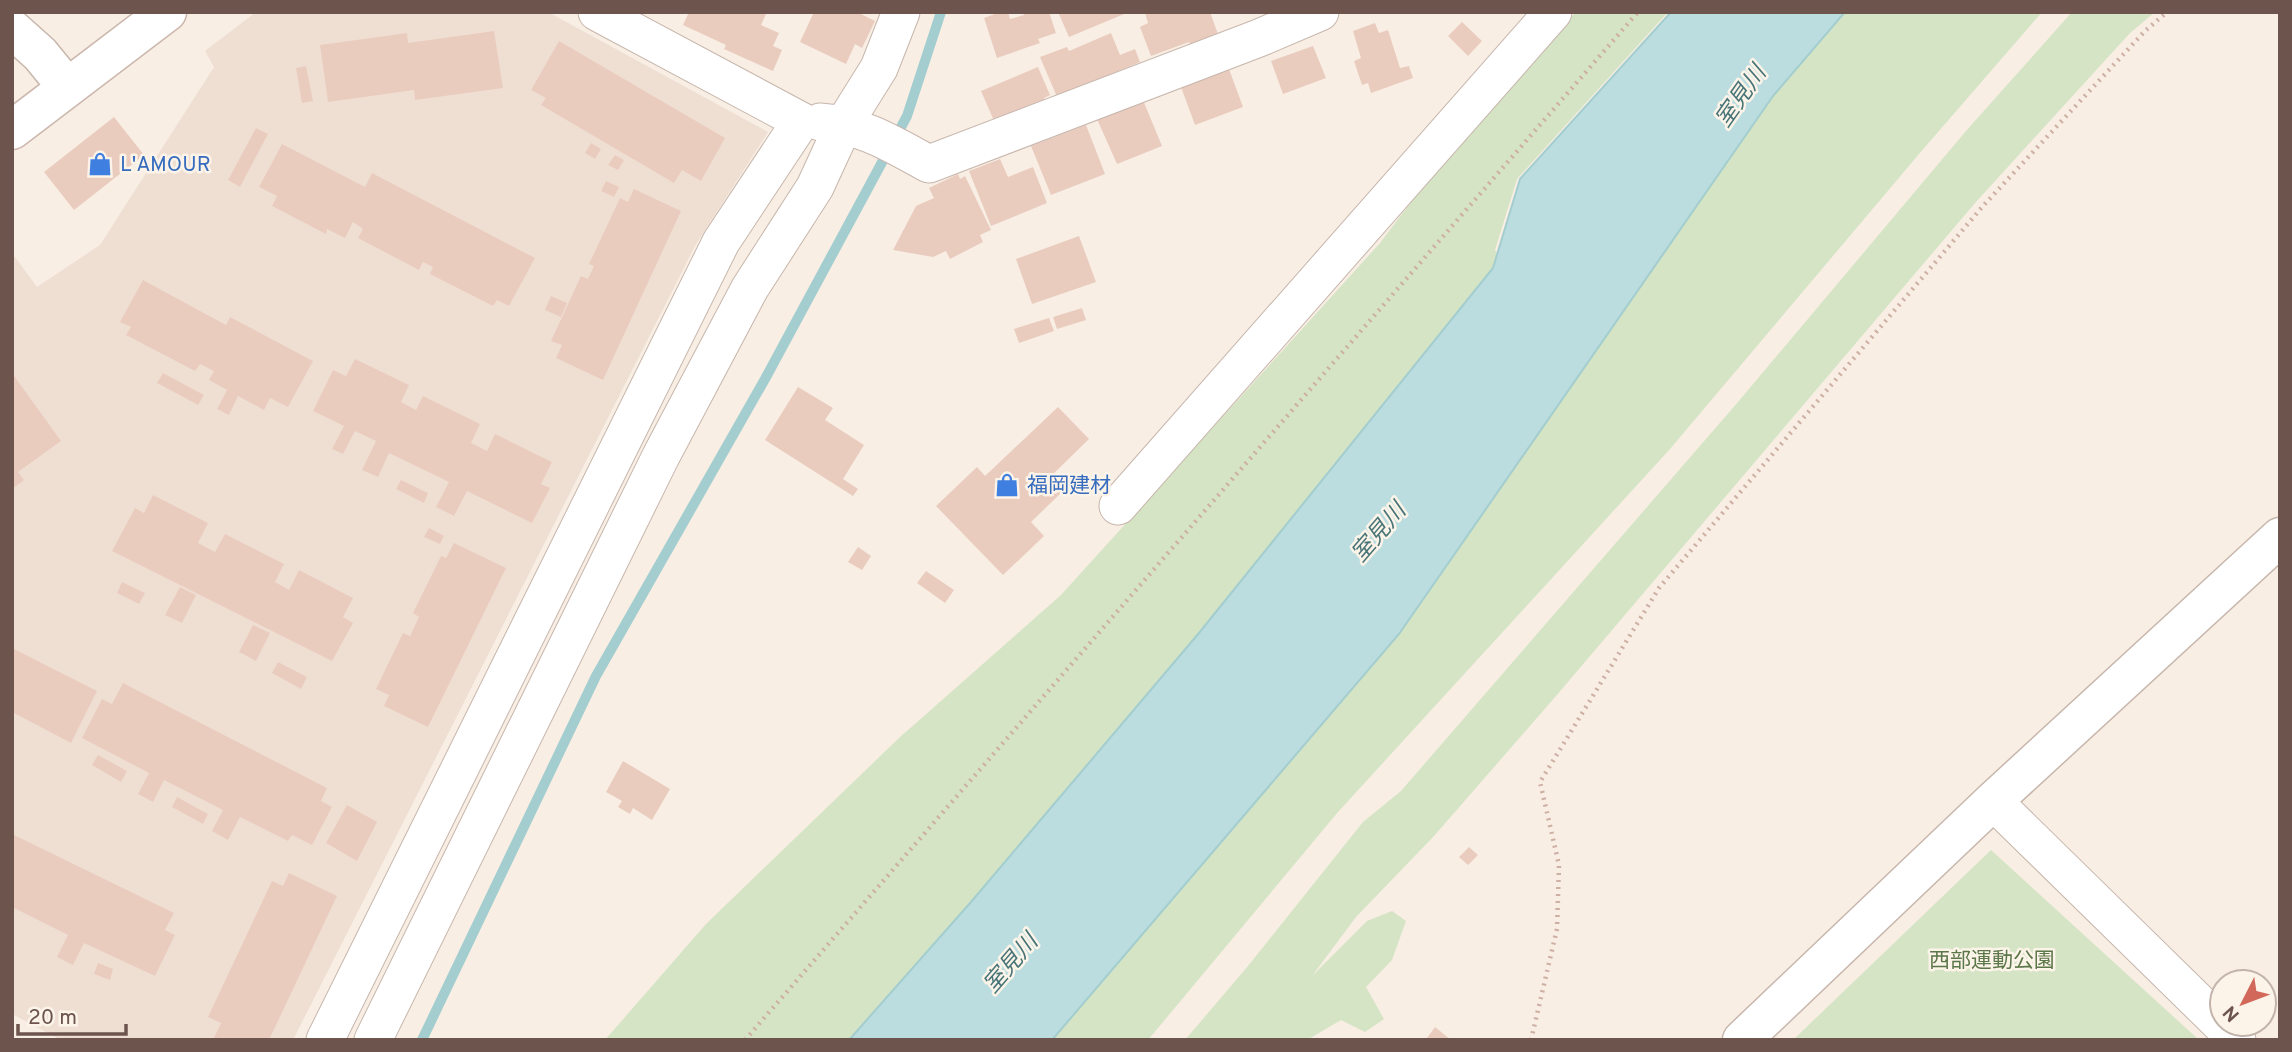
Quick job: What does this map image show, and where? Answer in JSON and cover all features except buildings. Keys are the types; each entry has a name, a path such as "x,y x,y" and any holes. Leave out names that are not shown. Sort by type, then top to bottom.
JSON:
{"street":[{"path":"12,130 167,12"},
{"path":"597,12 801,121 859,129 929,164 1252,25 1320,12"},
{"path":"373,1040 661,456 750,288 815,187 859,129 901,12"},
{"path":"1118,506 1553,12"},
{"path":"12,29 40,54 67,87"},
{"path":"325,1040 721,242 801,121"},
{"path":"1742,1040 1993,801 2280,537"},
{"path":"1993,801 2237,1040"}],"path":[{"path":"745,1040 1638,12"},
{"path":"1531,1040 1557,929 1559,865 1540,782 1621,649 1660,587 1983,206 2145,31 2167,12"}],"shaded area":[{"path":"256,12 548,12 768,132 695,246 293,1040 61,1040 12,1014 12,253 37,287 100,245 214,67 205,51"}],"green space":[{"path":"1576,12 1668,12 1517,179 1495,250 1513,275 870,1040 605,1040 706,924 899,738 1061,595 1380,243 1449,152"},
{"path":"1824,12 2042,12 1670,449 1338,812 1148,1040 1025,1040"},
{"path":"2072,12 2155,12 2130,33 1975,203 1556,696 1434,836 1356,917 1312,976 1367,921 1392,911 1406,921 1392,960 1366,987 1384,1019 1365,1032 1341,1020 1307,1040 1185,1040 1363,822 1401,791 1738,402 1966,131"},
{"name":"西部運動公園","path":"1991,850 2199,1040 1793,1040"}],"water":[{"name":"室見川","path":"1671,12 1845,12 1773,96 1399,634 1052,1040 849,1040 971,902 1199,633 1493,268 1520,179"}],"waterway":[{"path":"422,1040 596,676 765,379 907,116 941,12"}],"place":[{"name":"L'AMOUR","path":"100,164"},
{"name":"福岡建材","path":"1007,485"}]}
